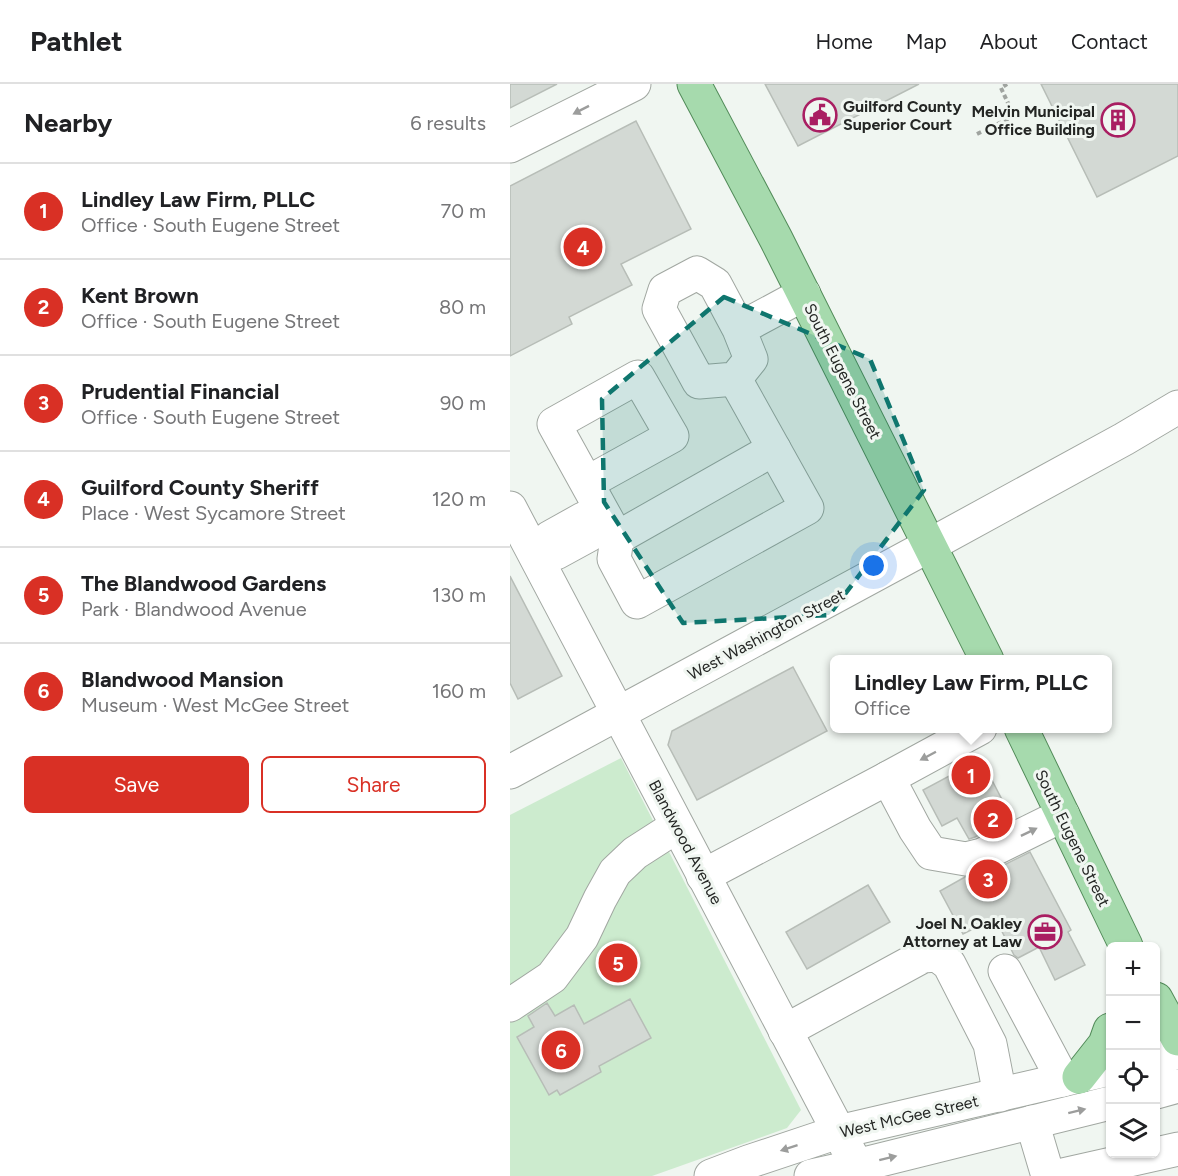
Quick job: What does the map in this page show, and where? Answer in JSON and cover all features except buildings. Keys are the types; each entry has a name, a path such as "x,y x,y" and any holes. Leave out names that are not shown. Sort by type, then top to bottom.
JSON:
{"main road":[{"name":"South Eugene Street","path":"694,84 804,294 985,655"},
{"name":"South Eugene Street","path":"1023,733 1124,942"},
{"path":"1160,1008 1178,1040"},
{"path":"1071,1079 1106,1041"}],"street":[{"path":"510,146 634,84"},
{"path":"697,273 714,284 739,329 752,359 735,379 699,382 659,309 664,290 697,273"},
{"path":"739,329 804,294"},
{"path":"587,483 605,526 614,560 637,602 807,508 735,379"},
{"name":"West Washington Street","path":"510,772 930,545 1178,407"},
{"path":"529,559 549,538 584,519 605,526 774,449"},
{"name":"Blandwood Avenue","path":"510,508 529,559 618,713 859,1171"},
{"path":"703,876 972,733"},
{"path":"888,778 915,829 931,853 966,859 982,855 1063,815"},
{"path":"510,1005 552,977 582,937 615,872 635,854 677,826"},
{"path":"784,1031 923,956 938,955 949,964 990,1044 1000,1095"},
{"path":"1005,971 1071,1079"},
{"path":"1160,1057 1178,1052"},
{"name":"West McGee Street","path":"711,1176 838,1132 1106,1070"},
{"path":"1160,1091 1178,1086"},
{"path":"811,1176 859,1171 1032,1122 1106,1104"},
{"path":"1032,1122 1048,1176"},
{"path":"1058,1176 1178,1149"}],"path":[{"path":"977,134 1014,116 1001,88 1007,84"}],"highlighted area":[{"path":"724,297 870,359 924,490 829,615 683,623 604,502 602,399"}],"green space":[{"path":"621,758 801,1110 787,1128 652,1176 510,1176 510,815"}],"place":[{"name":"Guilford County Superior Court","path":"820,115"},
{"name":"Melvin Municipal Office Building","path":"1118,120"},
{"name":"Guilford County Sheriff","path":"583,247"},
{"name":"Lindley Law Firm, PLLC","path":"971,775"},
{"name":"Kent Brown","path":"993,819"},
{"name":"Prudential Financial","path":"988,879"},
{"name":"Joel N. Oakley Attorney at Law","path":"1045,932"},
{"name":"The Blandwood Gardens","path":"618,963"},
{"name":"Blandwood Mansion","path":"561,1050"}]}
